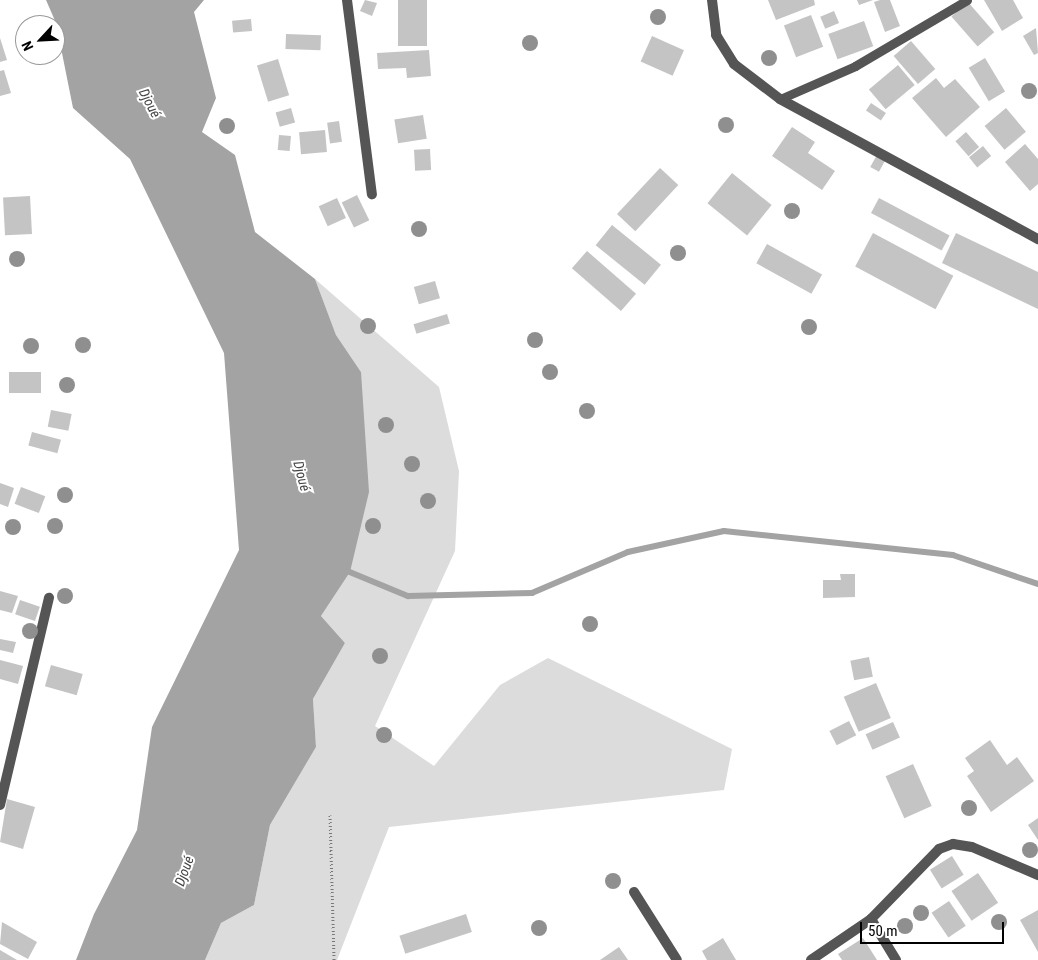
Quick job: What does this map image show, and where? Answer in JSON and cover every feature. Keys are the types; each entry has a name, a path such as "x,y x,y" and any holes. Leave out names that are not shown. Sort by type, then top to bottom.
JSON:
{"street":[{"path":"347,0 372,194"},
{"path":"712,0 716,35 734,64 780,99 1038,239"},
{"path":"0,805 49,598"},
{"path":"811,960 871,919 940,849 953,844 1038,875"},
{"path":"634,892 677,960"},
{"path":"871,919 896,960"}],"lane":[{"path":"780,99 855,66 967,0"}],"path":[{"path":"330,815 334,960"}],"shaded area":[{"path":"315,279 439,387 459,471 455,551 375,726 434,766 500,685 548,658 732,749 724,790 389,827 337,960 205,960 221,923 254,905 270,825 316,747 313,699 345,643 321,616 350,572 361,372 336,335"}],"water":[{"name":"Djoué","path":"46,0 204,0 194,12 216,98 202,132 235,155 255,232 315,279 336,335 361,372 369,492 350,572 321,616 345,643 313,699 316,747 270,825 254,905 221,923 205,960 76,960 94,914 137,830 152,727 239,550 224,353 130,159 73,108 64,65 65,15 53,15"}],"building":[{"path":"365,0 377,3 372,16 360,11"},
{"path":"398,0 427,0 427,46 398,46"},
{"path":"768,0 814,0 815,5 776,20"},
{"path":"857,0 873,0 859,5"},
{"path":"890,0 900,26 885,32 874,2"},
{"path":"984,0 1013,0 1023,18 1002,31"},
{"path":"968,2 994,32 978,47 951,16"},
{"path":"834,11 839,23 825,29 820,17"},
{"path":"811,15 823,47 796,57 784,25"},
{"path":"251,19 252,31 233,33 232,21"},
{"path":"864,21 873,46 838,59 828,34"},
{"path":"1036,28 1038,53 1034,55 1023,36"},
{"path":"286,34 321,35 320,50 285,49"},
{"path":"652,36 684,50 673,76 641,62"},
{"path":"0,38 7,60 0,62"},
{"path":"911,41 935,69 918,84 894,56"},
{"path":"429,50 431,76 407,78 406,68 378,69 377,53"},
{"path":"985,58 1005,91 989,101 969,68"},
{"path":"278,59 289,95 268,102 257,65"},
{"path":"898,65 915,85 886,109 869,89"},
{"path":"4,70 11,93 0,96 0,71"},
{"path":"936,78 944,88 955,79 980,107 946,137 912,98"},
{"path":"871,103 886,113 881,121 866,110"},
{"path":"291,108 295,122 280,127 276,112"},
{"path":"1006,108 1026,132 1004,150 985,126"},
{"path":"423,115 427,139 398,143 394,120"},
{"path":"339,121 342,142 330,143 327,123"},
{"path":"792,127 815,142 808,153 835,171 822,190 772,156"},
{"path":"325,130 327,152 301,154 299,132"},
{"path":"966,132 979,147 969,156 955,141"},
{"path":"279,135 291,136 290,151 278,150"},
{"path":"1025,144 1038,159 1038,184 1030,191 1005,162"},
{"path":"983,146 991,156 977,167 969,157"},
{"path":"430,149 431,170 415,171 414,150"},
{"path":"878,153 887,158 879,172 870,167"},
{"path":"660,168 678,185 635,231 617,214"},
{"path":"732,173 772,205 747,235 707,203"},
{"path":"357,195 369,220 354,228 342,202"},
{"path":"30,196 32,234 5,235 3,197"},
{"path":"337,198 346,218 328,226 319,206"},
{"path":"879,198 950,236 942,251 871,213"},
{"path":"612,225 661,265 645,285 596,245"},
{"path":"873,233 953,276 936,309 855,267"},
{"path":"956,233 1038,272 1038,309 942,263"},
{"path":"767,244 822,275 811,294 756,263"},
{"path":"587,251 636,294 621,311 572,268"},
{"path":"435,281 440,298 419,304 414,287"},
{"path":"447,314 450,324 416,334 414,324"},
{"path":"9,372 41,372 41,393 9,393"},
{"path":"51,410 72,414 68,431 48,427"},
{"path":"32,432 61,440 57,453 28,446"},
{"path":"0,483 14,488 8,507 0,504"},
{"path":"21,487 45,496 39,513 15,504"},
{"path":"840,574 855,574 855,597 823,598 823,580 841,580"},
{"path":"0,591 18,596 12,613 0,610"},
{"path":"20,600 40,607 35,621 15,614"},
{"path":"0,639 16,642 13,653 0,650"},
{"path":"869,657 873,677 854,680 850,661"},
{"path":"0,660 23,666 18,684 0,679"},
{"path":"51,665 83,674 77,695 45,686"},
{"path":"876,683 891,718 859,732 844,697"},
{"path":"849,721 856,735 837,745 829,731"},
{"path":"893,722 900,738 873,750 866,734"},
{"path":"990,740 1007,765 1017,757 1034,781 991,812 967,776 974,771 965,758"},
{"path":"913,764 932,806 904,818 886,776"},
{"path":"7,799 35,807 23,849 0,842"},
{"path":"1038,818 1038,840 1028,825"},
{"path":"952,856 964,875 942,888 930,870"},
{"path":"978,873 998,903 972,921 951,891"},
{"path":"949,901 966,926 948,938 932,913"},
{"path":"1038,910 1038,952 1020,920"},
{"path":"466,914 472,932 405,954 399,936"},
{"path":"2,922 37,942 28,959 0,944"},
{"path":"723,938 736,960 707,960 702,951"},
{"path":"863,938 877,960 842,960 838,954"},
{"path":"619,947 628,960 600,960"},
{"path":"0,950 17,960 0,960"}],"waterway":[{"path":"350,572 408,596 532,593 628,552 724,531 953,555 1038,584"}]}
